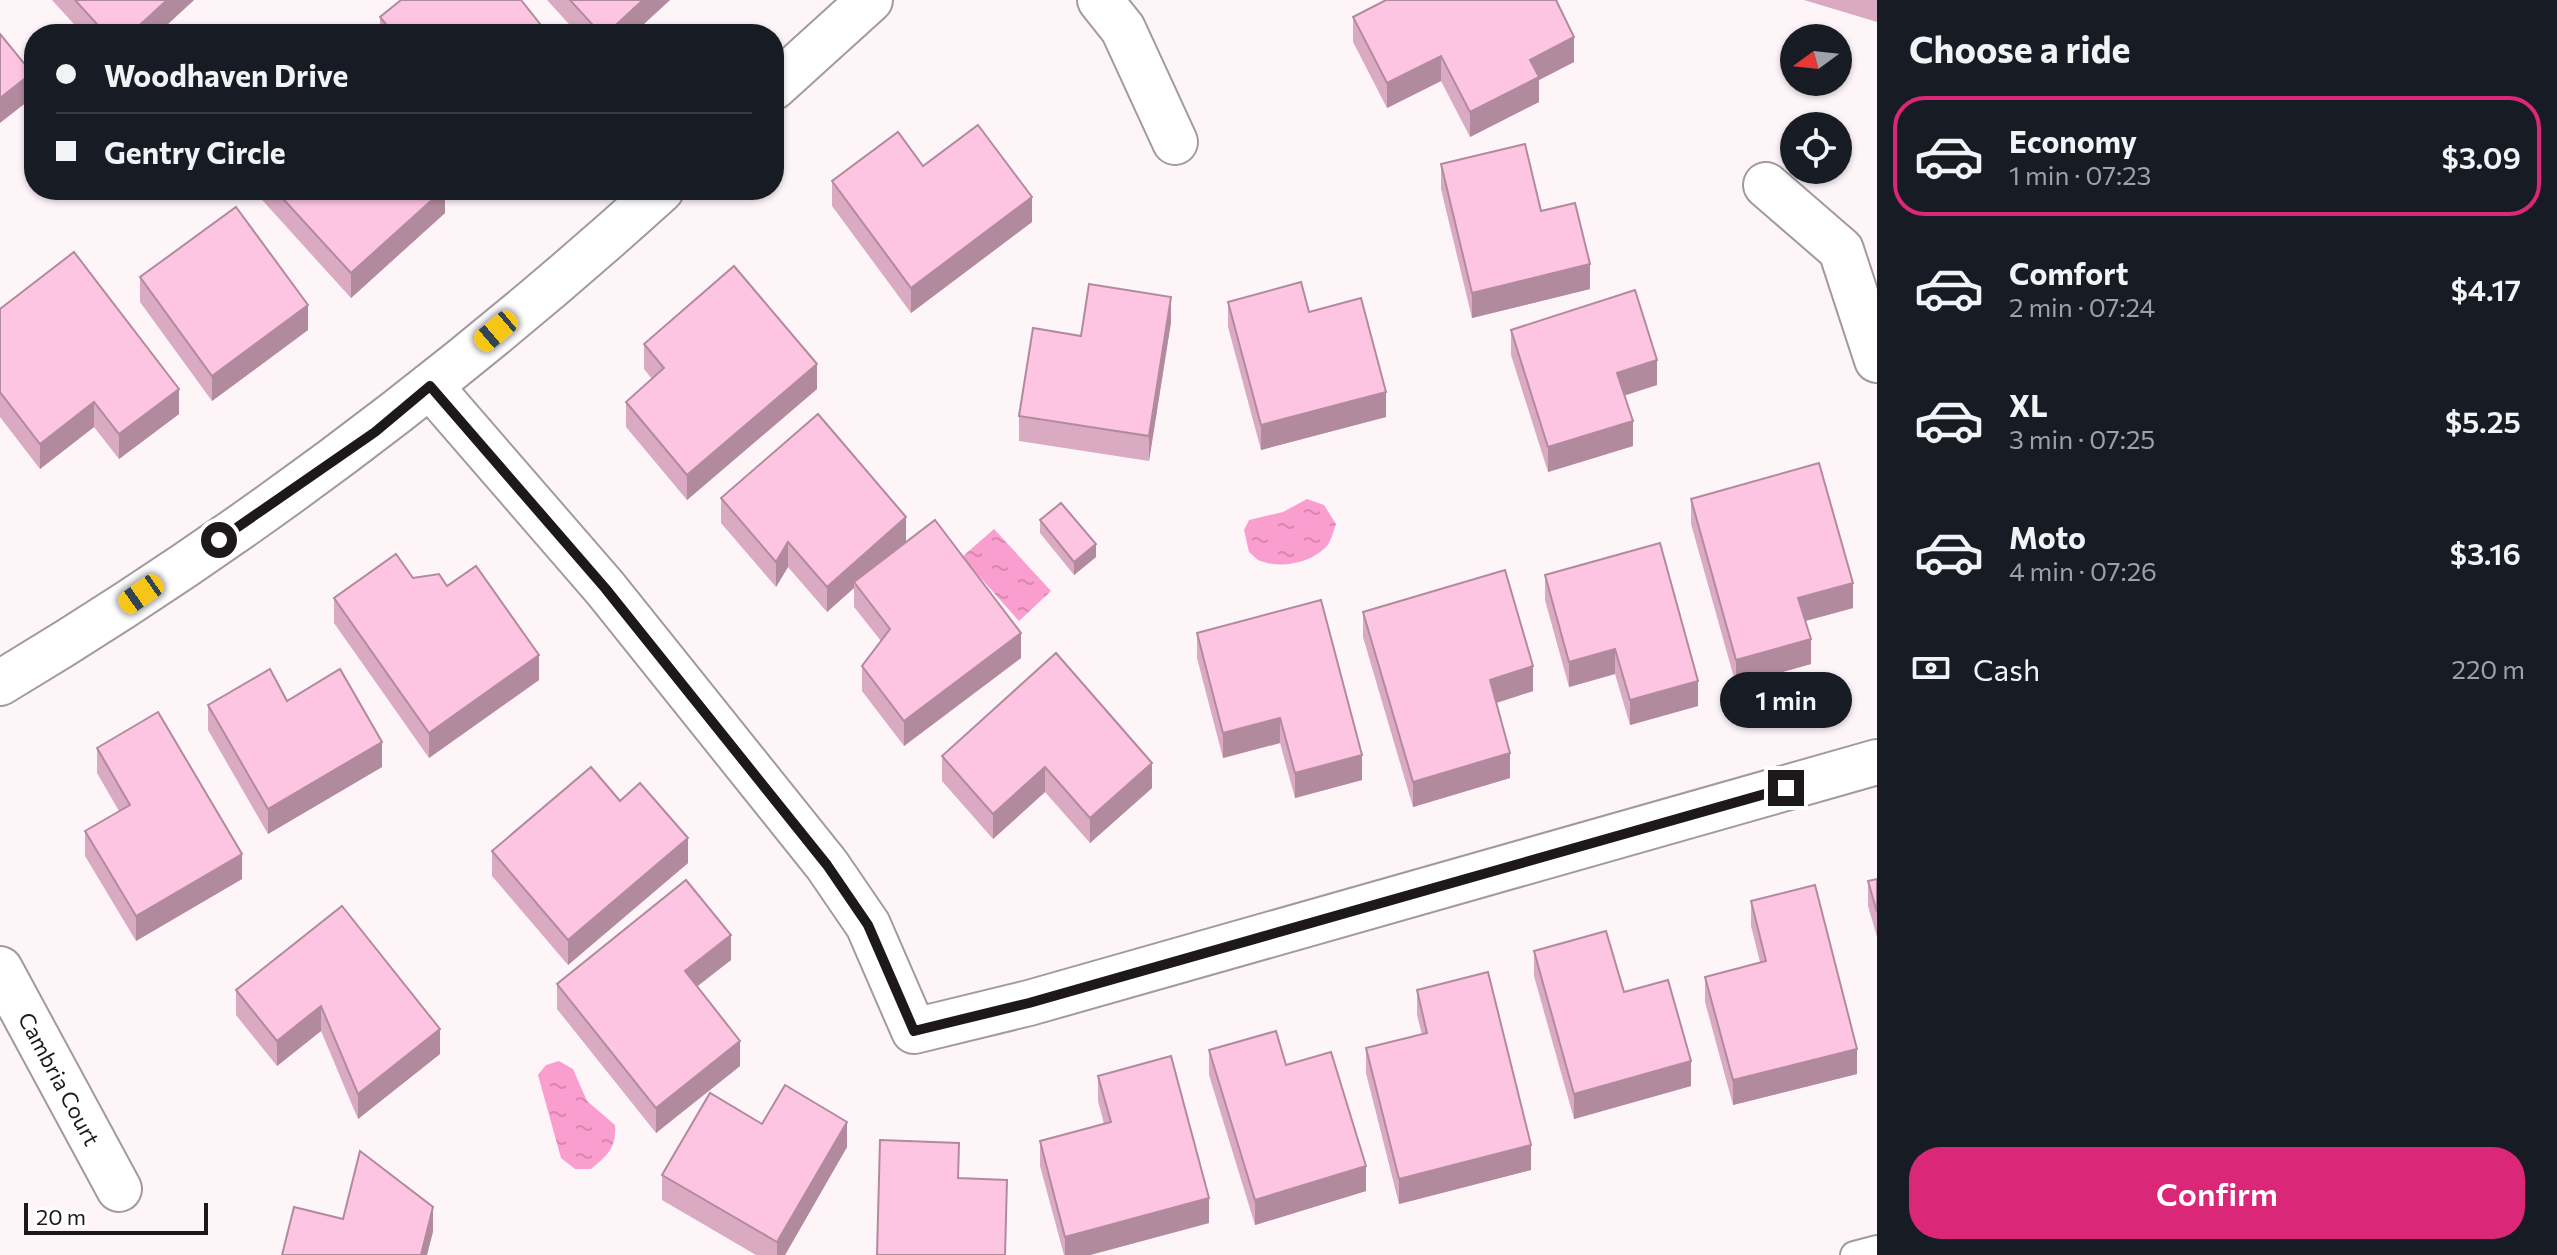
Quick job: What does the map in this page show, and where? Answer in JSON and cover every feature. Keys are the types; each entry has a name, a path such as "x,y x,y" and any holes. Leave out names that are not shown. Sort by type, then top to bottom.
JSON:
{"street":[{"path":"784,78 870,0"},
{"path":"1100,0 1123,29 1175,142"},
{"path":"1766,185 1841,250 1877,360"},
{"path":"0,683 89,630 375,432 649,200"},
{"path":"430,386 605,588 827,865 868,925 914,1031 1029,1003 1877,762"},
{"name":"Cambria Court","path":"0,969 119,1189"}],"lane":[{"path":"1854,1255 1877,1249"}],"water":[{"path":"1307,499 1324,505 1336,524 1325,548 1310,558 1284,564 1266,563 1249,552 1244,530 1249,520 1283,512"},
{"path":"994,529 1051,591 1019,621 962,557"},
{"path":"559,1061 573,1069 587,1101 615,1125 610,1150 591,1169 575,1169 561,1158 538,1075 546,1065"}],"building":[{"path":"75,0 167,0 141,24 97,24"},
{"path":"401,0 521,0 540,24 386,24 380,17"},
{"path":"570,0 643,0 617,24 592,24"},
{"path":"1386,0 1556,0 1574,37 1530,60 1539,77 1470,112 1441,56 1387,83 1353,17"},
{"path":"0,34 24,63 24,79 0,98"},
{"path":"978,125 1032,197 911,288 832,181 898,132 923,166"},
{"path":"1525,144 1541,211 1575,203 1590,264 1472,293 1441,164"},
{"path":"284,200 432,200 351,273"},
{"path":"236,207 308,305 212,376 140,277"},
{"path":"74,252 179,389 119,434 94,402 40,444 0,392 0,309"},
{"path":"734,266 817,364 687,475 626,402 664,368 644,344"},
{"path":"1301,282 1309,312 1361,298 1386,392 1261,425 1228,302"},
{"path":"1089,284 1171,297 1149,436 1019,416 1033,328 1081,336"},
{"path":"1635,290 1657,360 1617,373 1633,421 1548,447 1511,330"},
{"path":"818,414 906,517 827,587 788,542 776,562 721,498"},
{"path":"1819,463 1853,583 1798,598 1811,639 1736,660 1691,499"},
{"path":"1061,503 1096,544 1074,562 1040,520"},
{"path":"935,520 1021,633 904,721 862,666 890,629 854,582"},
{"path":"1660,543 1698,681 1630,700 1615,649 1569,662 1545,575"},
{"path":"396,554 413,578 439,574 447,586 476,566 539,655 429,733 334,598"},
{"path":"1505,570 1533,666 1490,680 1510,753 1413,782 1363,612"},
{"path":"1321,600 1362,755 1295,773 1280,718 1223,733 1197,633"},
{"path":"1056,653 1152,763 1090,818 1045,767 993,814 942,756"},
{"path":"270,669 287,701 340,669 382,742 268,809 208,705"},
{"path":"158,712 242,854 136,916 85,831 130,805 97,748"},
{"path":"591,767 620,801 640,783 688,838 568,940 492,851"},
{"path":"1877,879 1877,912 1868,881"},
{"path":"686,880 731,935 685,971 740,1041 656,1108 557,984"},
{"path":"1815,885 1857,1049 1733,1080 1705,977 1766,961 1751,901"},
{"path":"342,906 440,1029 358,1094 321,1006 277,1041 236,990"},
{"path":"1606,931 1624,992 1668,980 1691,1061 1574,1094 1534,951"},
{"path":"1488,972 1531,1145 1399,1179 1366,1048 1427,1033 1417,990"},
{"path":"1276,1031 1286,1065 1331,1052 1366,1166 1255,1200 1209,1050"},
{"path":"1171,1056 1209,1198 1065,1237 1040,1141 1111,1122 1098,1076"},
{"path":"785,1085 847,1122 777,1242 662,1175 710,1093 762,1124"},
{"path":"880,1140 959,1143 958,1178 1007,1180 1005,1255 877,1255"},
{"path":"360,1151 433,1207 421,1255 282,1255 294,1207 343,1219"}],"route":[{"path":"219,540 375,432 430,386 605,588 827,865 868,925 914,1031 1029,1003 1786,788"}]}
